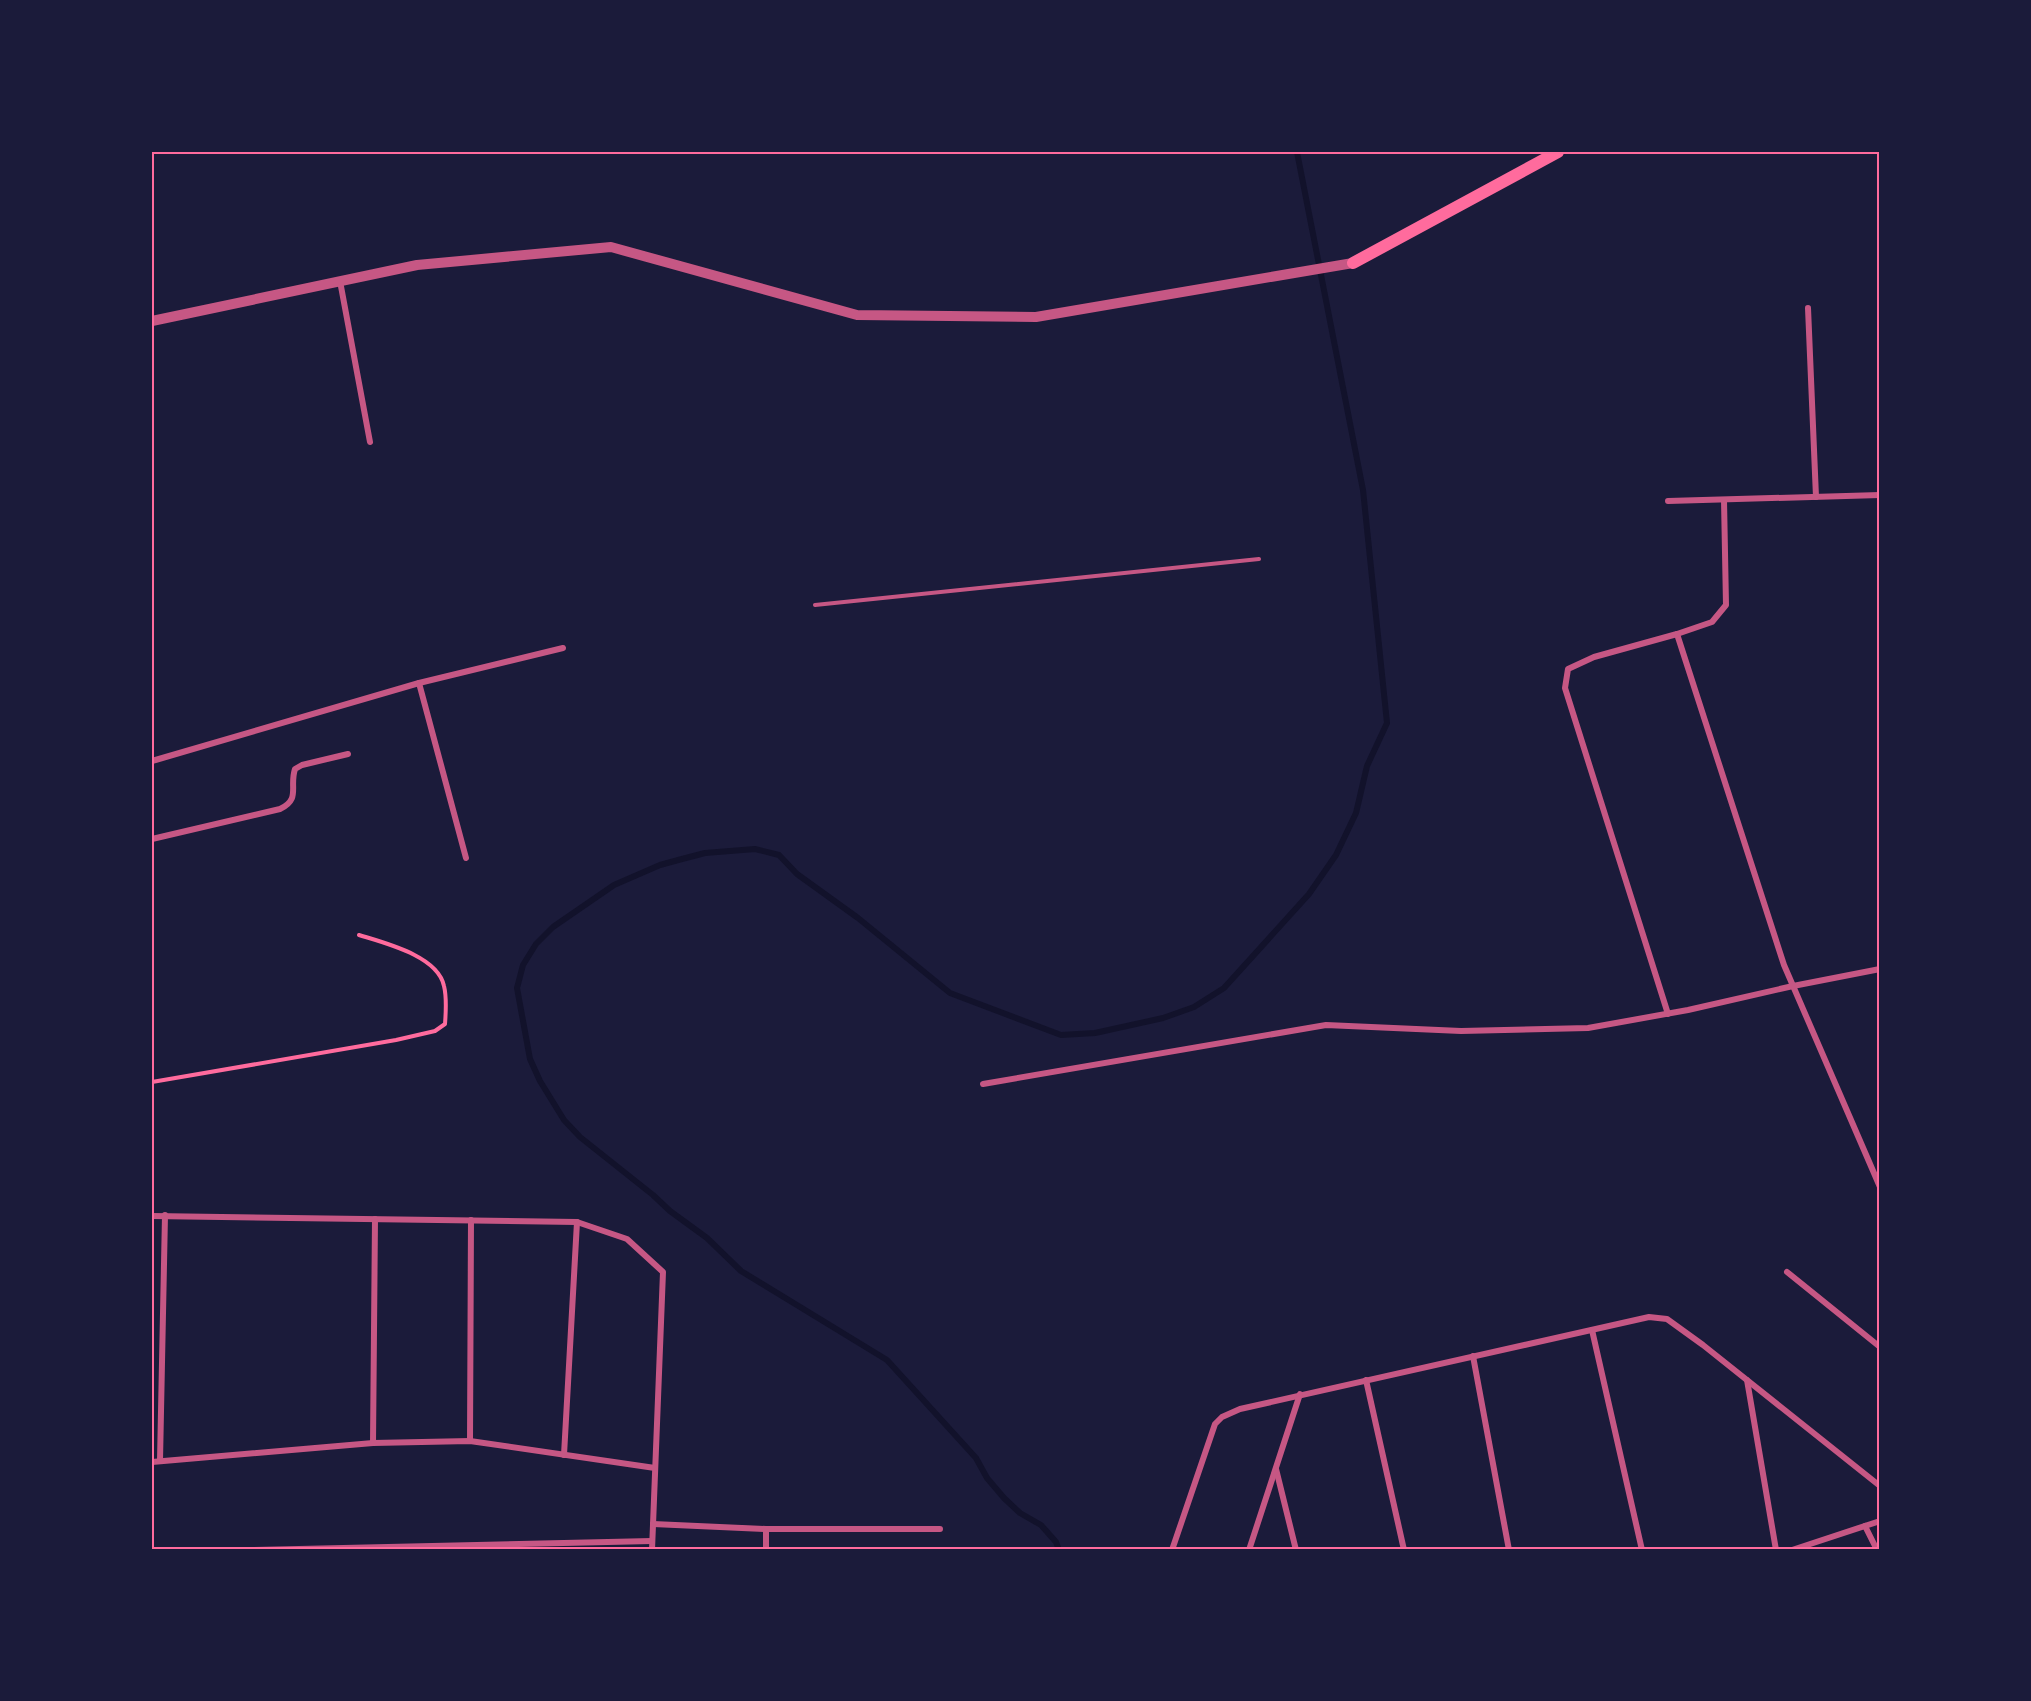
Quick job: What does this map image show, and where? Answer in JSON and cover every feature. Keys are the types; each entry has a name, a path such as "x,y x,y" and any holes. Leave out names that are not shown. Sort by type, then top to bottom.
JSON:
{"main road":[{"path":"1353,263 1558,152"}],"street":[{"path":"152,321 417,265 610,247 857,315 1036,317 1353,263"},
{"path":"340,281 370,442"},
{"path":"1808,308 1816,497"},
{"path":"1668,501 1880,495"},
{"path":"1668,1014 1565,688 1569,669 1594,657 1712,622 1726,605 1724,500"},
{"path":"1677,634 1784,965 1880,1187"},
{"path":"152,761 419,683 563,648"},
{"path":"419,683 466,858"},
{"path":"152,839 280,809 289,805 293,797 295,769 302,765 348,754"},
{"path":"983,1084 1326,1025 1461,1031 1588,1028 1668,1014 1880,969"},
{"path":"160,1461 165,1215"},
{"path":"152,1216 577,1222 627,1239 663,1272 652,1550"},
{"path":"374,1443 375,1218"},
{"path":"470,1441 471,1220"},
{"path":"564,1455 577,1222"},
{"path":"1787,1272 1880,1347"},
{"path":"1172,1550 1215,1424 1222,1417 1240,1409 1300,1394 1649,1317 1667,1319 1880,1486"},
{"path":"1592,1330 1642,1550"},
{"path":"1473,1356 1509,1550"},
{"path":"1366,1380 1404,1550"},
{"path":"1747,1380 1776,1550"},
{"path":"1249,1550 1300,1394"},
{"path":"152,1462 374,1443 470,1441 655,1468"},
{"path":"1276,1468 1296,1550"},
{"path":"1792,1550 1880,1521"},
{"path":"653,1524 766,1529 940,1529"},
{"path":"1864,1526 1877,1550"},
{"path":"766,1529 766,1550"},
{"path":"254,1550 489,1547 652,1541"}],"lane":[{"path":"815,605 1258,559"}],"path":[{"path":"152,1082 396,1040 435,1031 445,1024 444,984 437,970 405,950 359,934"}],"waterway":[{"path":"1059,1550 1056,1542 1041,1525 1020,1513 1004,1498 987,1478 976,1458 887,1360 741,1271 707,1238 670,1211 580,1137 564,1120 540,1081 530,1059 517,988 523,965 536,944 553,927 614,885 660,865 705,853 755,849 779,855 797,874 858,918 950,993 1061,1035 1095,1033 1163,1018 1194,1007 1224,988 1309,894 1336,855 1356,813 1367,766 1387,723 1363,490 1297,152"}]}
